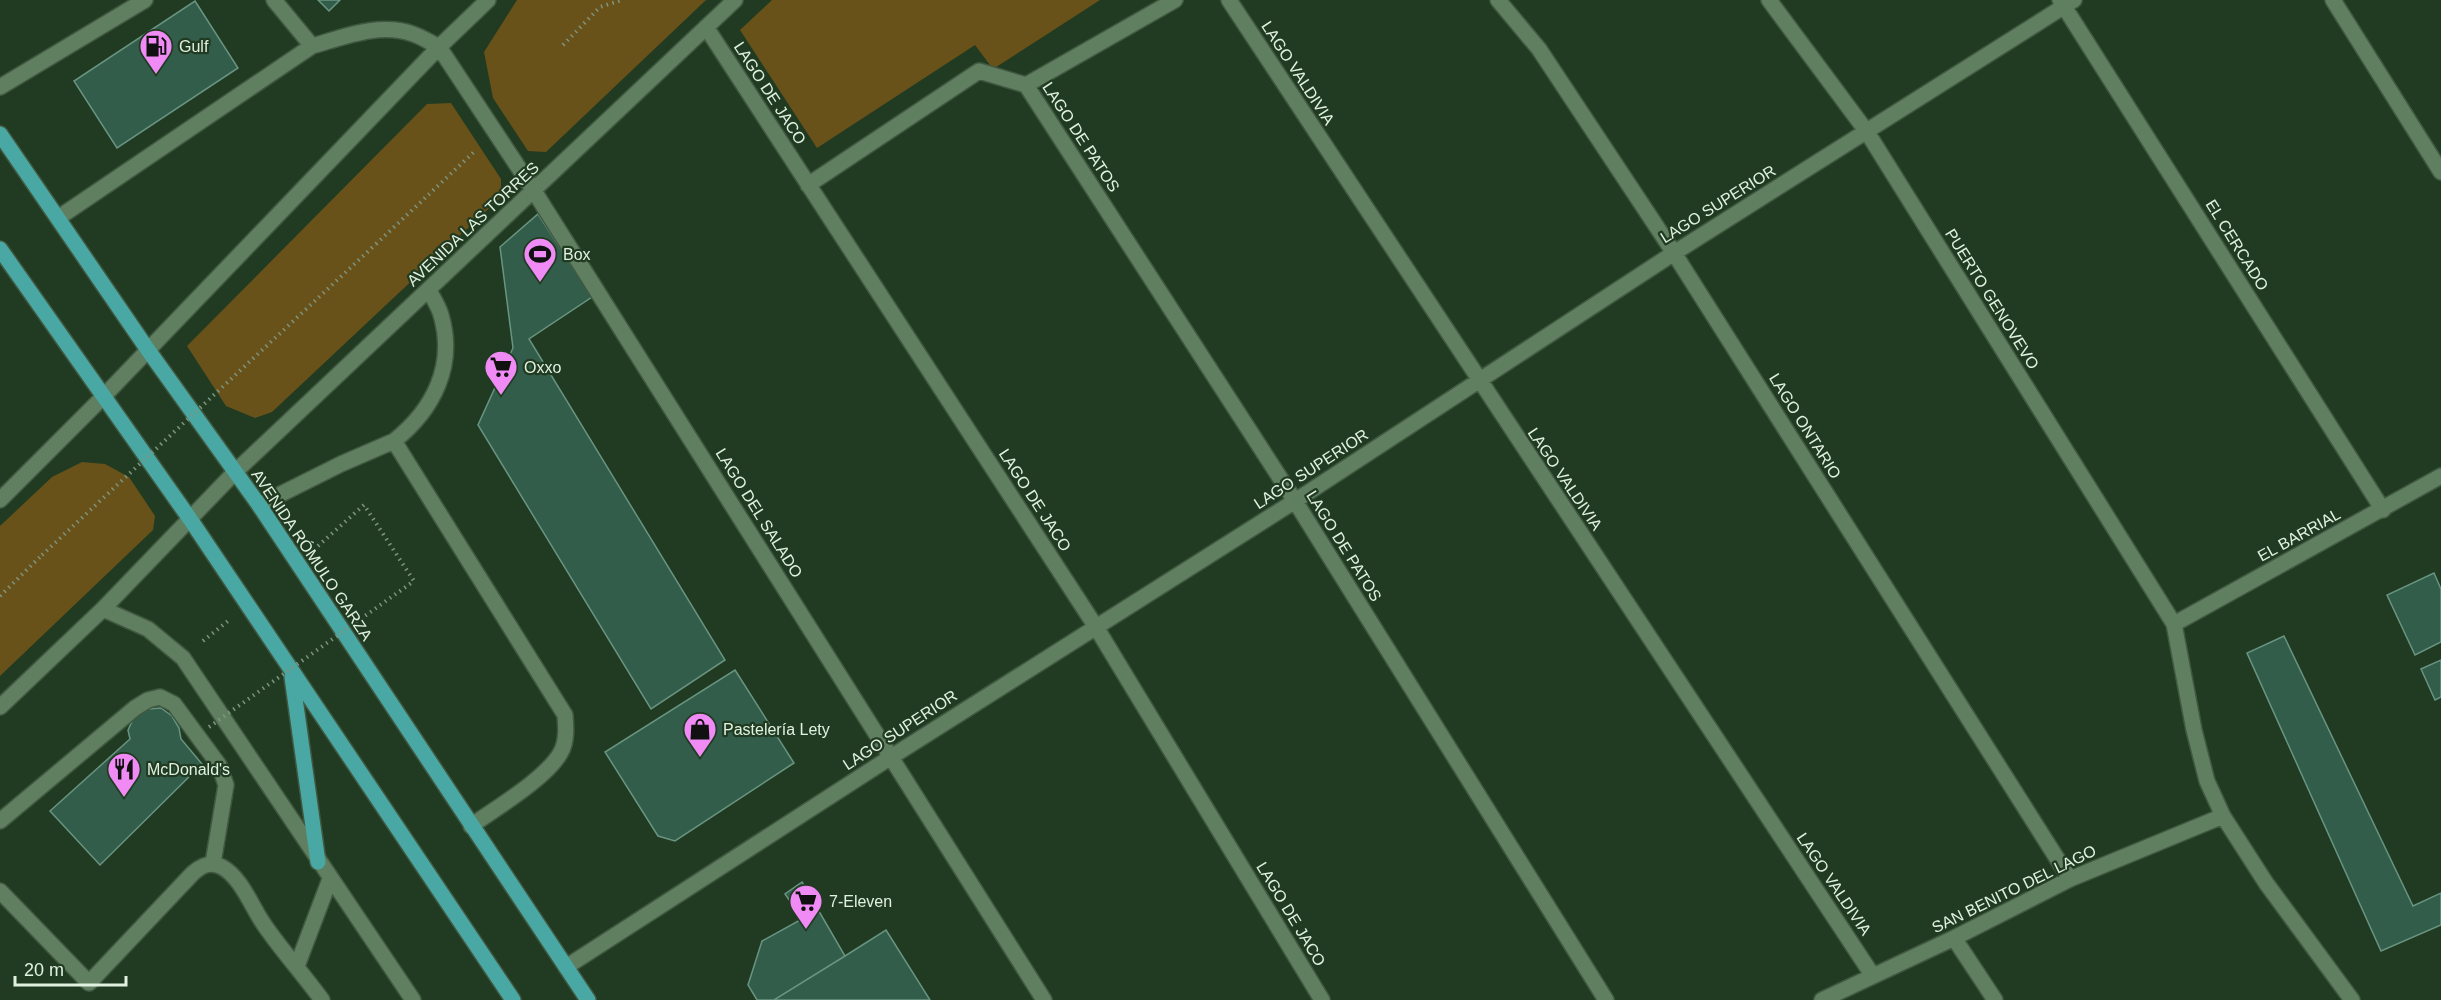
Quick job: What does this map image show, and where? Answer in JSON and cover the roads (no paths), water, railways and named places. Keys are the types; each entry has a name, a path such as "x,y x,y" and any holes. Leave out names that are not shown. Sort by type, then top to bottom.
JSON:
{"main road":[{"name":"AVENIDA RÓMULO GARZA","path":"0,134 148,350 259,505 588,1000"},
{"path":"0,249 190,519 513,1000"},
{"path":"291,671 318,862"}],"street":[{"path":"0,87 145,0"},
{"path":"274,0 312,46"},
{"path":"0,500 103,397 439,47 488,0"},
{"name":"AVENIDA LAS TORRES","path":"0,707 103,609 235,472 735,0"},
{"path":"808,184 979,71 1026,85 1175,0"},
{"name":"LAGO VALDIVIA","path":"1229,0 1873,976"},
{"name":"LAGO ONTARIO","path":"1498,0 1539,49 1674,253 2070,879"},
{"name":"PUERTO GENOVEVO","path":"1769,0 1867,132 2174,624"},
{"path":"2333,0 2441,172"},
{"name":"LAGO SUPERIOR","path":"566,968 891,757 1480,382 1674,253 1867,132 2066,2"},
{"name":"EL CERCADO","path":"2066,2 2383,510"},
{"name":"LAGO DE JACO","path":"706,27 1096,627 1322,1000"},
{"path":"58,218 312,46 365,32 395,30 414,34 439,47"},
{"name":"LAGO DEL SALADO","path":"439,47 534,191 1044,1000"},
{"name":"LAGO DE PATOS","path":"1026,85 1295,501 1606,1000"},
{"path":"259,505 341,464 394,441 413,426 439,388 444,363 445,338 441,315 429,290"},
{"path":"394,441 565,715 566,731 562,750 554,762 471,826"},
{"name":"EL BARRIAL","path":"2174,624 2441,476"},
{"path":"103,609 148,629 183,658 318,862 413,1000"},
{"path":"2174,624 2207,781 2223,816 2266,883 2352,1000"},
{"path":"0,821 135,708 148,700 160,697 174,704 204,743 219,765 226,785 213,863"},
{"name":"SAN BENITO DEL LAGO","path":"1822,1000 1954,938 2070,879 2223,816"},
{"path":"0,891 89,983 193,873 201,866 213,863 223,867 232,875 265,926 322,1000"},
{"path":"297,966 330,879"},
{"path":"1954,938 1995,1000"}],"place":[{"name":"Gulf","path":"156,75"},
{"name":"Box","path":"540,283"},
{"name":"Oxxo","path":"501,396"},
{"name":"Pastelería Lety","path":"700,758"},
{"name":"McDonald's","path":"124,798"},
{"name":"7-Eleven","path":"806,930"}]}
